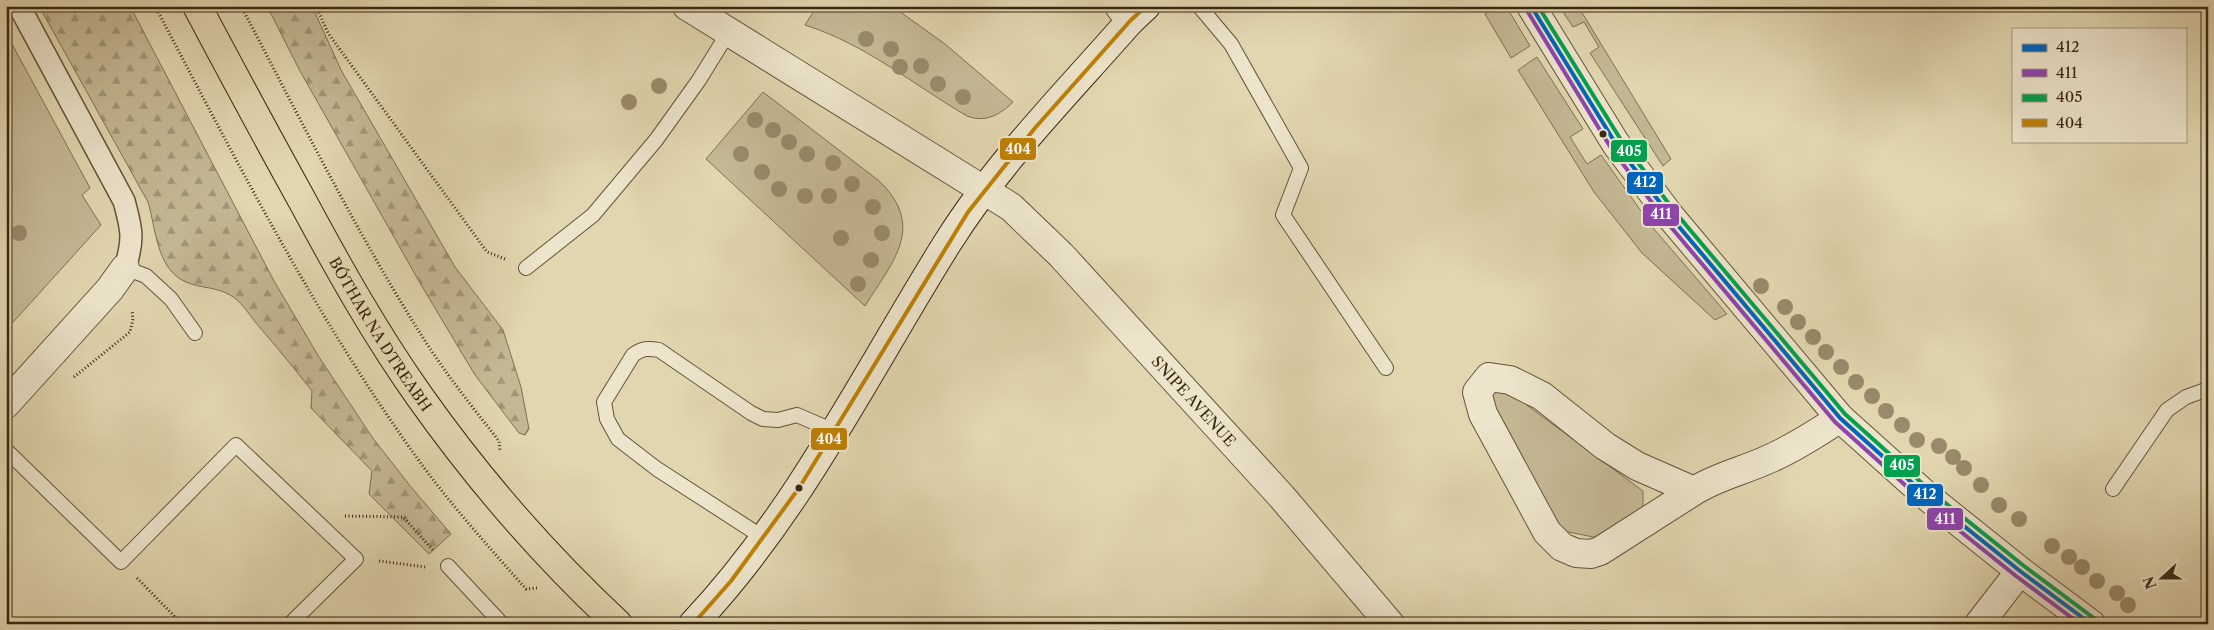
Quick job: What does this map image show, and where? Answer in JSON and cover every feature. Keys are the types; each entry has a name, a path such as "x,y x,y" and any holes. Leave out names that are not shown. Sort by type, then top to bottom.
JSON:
{"highway":[{"name":"BÓTHAR NA DTREABH","path":"197,6 334,259 379,336 419,396 476,472 526,531 618,624"}],"street":[{"path":"6,404 110,289 125,268 131,248 132,229 124,201 19,6"},
{"name":"SNIPE AVENUE","path":"687,6 1011,207 1061,255 1282,497 1390,624"},
{"path":"1531,6 1616,144 1670,216 1840,418 1929,498 2020,571 2091,624"},
{"path":"693,624 764,538 834,431 949,241 984,190 1131,11"},
{"path":"1694,491 1637,466 1605,446 1542,396 1510,380 1489,377 1477,392 1483,414 1541,524 1556,542 1568,550 1583,554 1600,551 1714,479 1752,466 1799,446 1840,418"},
{"path":"1984,623 2020,571"}],"lane":[{"path":"1199,6 1231,44 1301,168 1283,215 1386,368"},
{"path":"526,268 593,215 656,140 699,80 728,33"},
{"path":"125,268 146,276 171,299 195,332"},
{"path":"764,538 657,469 618,439 607,420 604,402 633,355 640,350 648,348 659,350 751,413 763,419 778,420 797,415 834,431"},
{"path":"2113,489 2167,410 2186,397 2208,390"},
{"path":"6,450 121,562 236,445 356,559 290,624"},
{"path":"448,566 502,624"}],"path":[{"path":"241,6 318,153 398,295 428,345 499,441 500,460"},
{"path":"316,6 328,33 487,252 526,268"},
{"path":"69,381 130,332 133,319 130,306"},
{"path":"403,517 448,566"},
{"path":"356,559 427,567 448,566"},
{"path":"121,562 182,624"}],"green space":[{"path":"39,6 130,6 274,281 319,357 372,437 451,534 429,554 369,494 372,471 311,408 312,391 241,304 225,292 186,282 176,276 169,268 159,247 148,202"},
{"path":"267,6 312,6 341,70 455,267 503,330 521,387 529,429 525,435 519,433 475,375 420,283 300,71"},
{"path":"817,6 892,6 945,44 1013,102 1003,111 986,118 980,119 967,116 869,54 827,33 805,25"},
{"path":"1498,6 1506,6 1530,46 1511,58 1485,14"},
{"path":"1559,6 1578,6 1671,159 1663,166 1590,53 1599,47 1584,22 1573,27"},
{"path":"6,33 90,188 82,195 101,225 6,330"},
{"path":"1537,57 1583,129 1570,137 1587,164 1601,155 1654,229 1727,314 1715,320 1642,253 1594,192 1518,70"},
{"path":"763,92 878,180 893,197 901,213 903,228 900,243 886,274 865,306 706,159"},
{"path":"1497,383 1643,491 1643,508 1598,538 1554,529 1483,400"}],"transit line":[{"name":"404","path":"693,624 731,581 799,488 968,212 1035,128 1130,21 1146,6"},
{"name":"412","path":"1531,6 1616,144 1670,216 1840,418 1929,498 2020,571 2091,624"},
{"name":"405","path":"1538,6 1621,140 1675,212 1845,414 1933,493 2024,566 2095,619"},
{"name":"411","path":"1526,9 1611,148 1665,220 1835,422 1925,503 2016,576 2080,624"}]}
